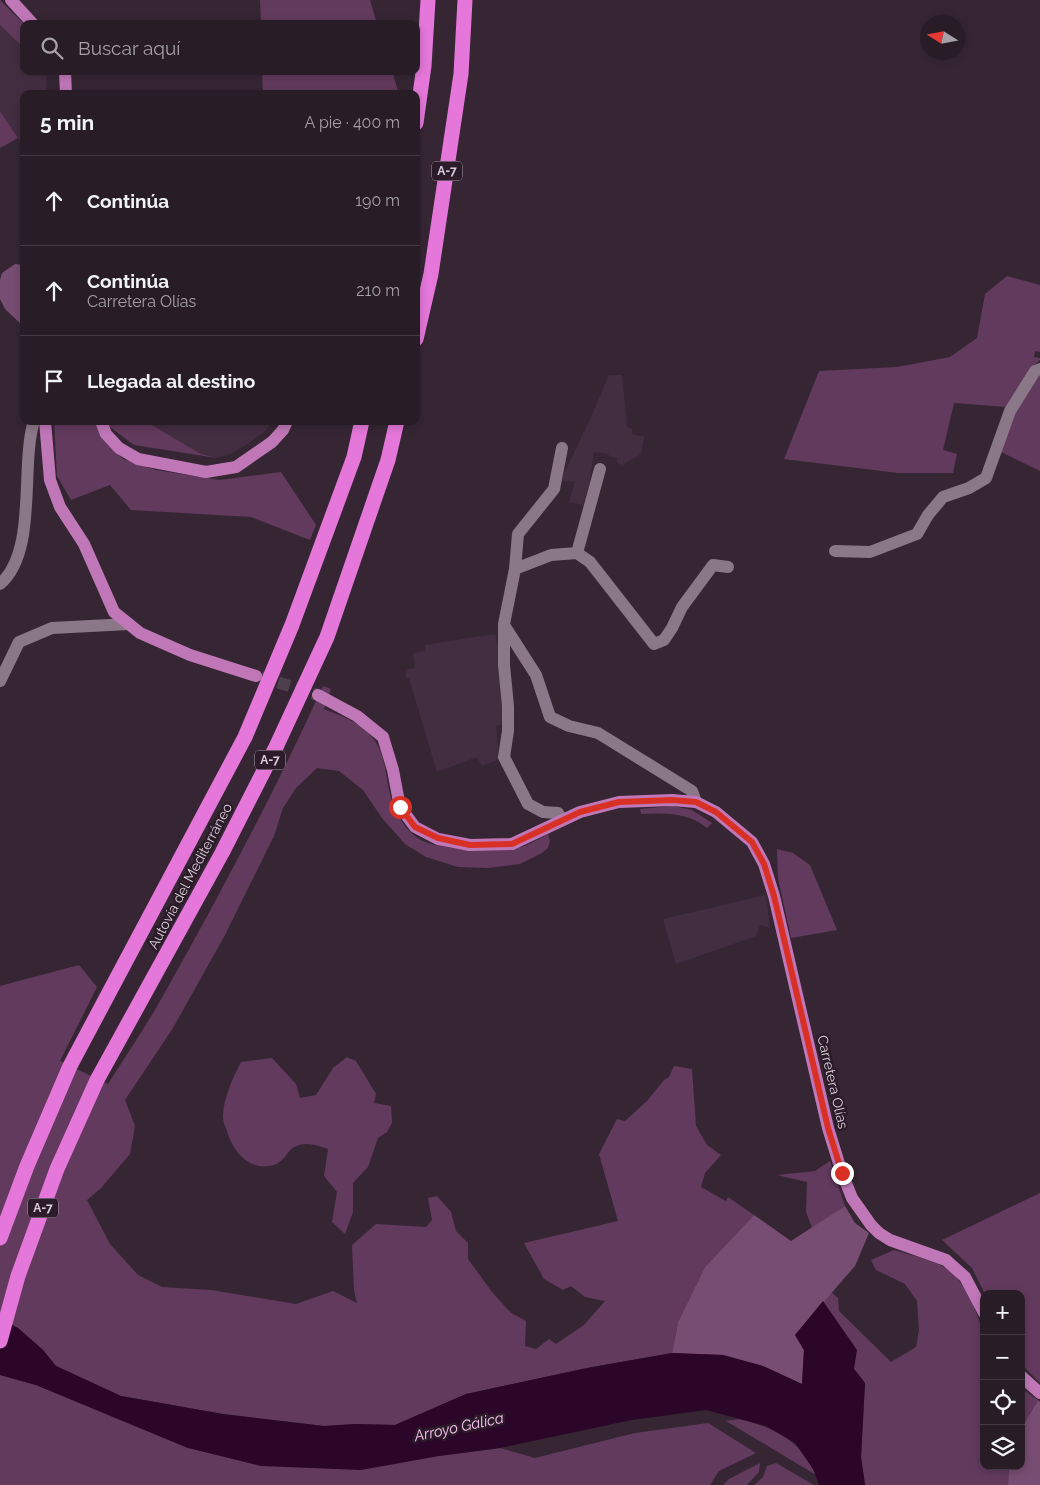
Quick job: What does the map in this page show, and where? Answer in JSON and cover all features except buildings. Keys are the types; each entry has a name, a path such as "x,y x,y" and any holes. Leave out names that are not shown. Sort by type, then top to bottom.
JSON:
{"highway":[{"path":"420,94 424,66 428,0"},
{"name":"A-7","path":"420,322 431,274 461,74 465,0"},
{"name":"Autovía del Mediterráneo","path":"0,1238 27,1166 70,1066 245,737 299,606 354,457 361,425"},
{"name":"Autovía del Mediterráneo","path":"0,1341 18,1276 57,1169 97,1080 222,853 284,730 327,637 388,460 396,425"}],"main road":[{"path":"11,0 29,20"},
{"path":"65,75 66,90"},
{"path":"45,425 50,480 60,507 84,544 114,612 140,632 190,655 256,676"},
{"path":"103,425 106,434 119,448 138,459 206,472 236,467 272,442 285,425"},
{"path":"318,696 357,716 383,737 393,770 400,807 415,827 438,838 470,845 512,844 580,812 619,802 672,800 696,802"},
{"name":"Carretera Olías","path":"696,802 716,812 752,842 764,864 774,896 828,1128 852,1198 879,1233 890,1240 946,1260 965,1277 980,1305"},
{"path":"1025,1380 1040,1393"}],"street":[{"path":"835,551 870,552 917,534 928,515 943,497 969,488 986,478 1010,411 1035,371 1040,369"},
{"path":"0,584 14,569 20,549 27,502 30,434 33,425"},
{"path":"562,448 554,489 518,534 515,569 504,624 504,665 508,706 508,731 504,757 528,804 543,812 558,813 562,820"},
{"path":"577,553 600,469"},
{"path":"515,569 551,555 577,553 590,562 654,644 664,640 682,607 713,565 728,567"},
{"path":"0,681 19,642 52,628 129,624"},
{"path":"504,624 536,675 550,718 569,726 598,733 692,791 696,802"}],"shaded area":[{"path":"0,0 20,20 20,44 0,25"},
{"path":"260,0 370,0 376,20 261,20"},
{"path":"0,25 20,44 20,75 47,75 46,90 20,90 20,141 0,111"},
{"path":"262,75 393,75 398,90 263,90"},
{"path":"0,111 18,138 0,148"},
{"path":"15,264 20,265 20,323 5,309 0,299 2,273"},
{"path":"1007,276 1040,285 1040,352 1035,351 1034,357 1040,358 1040,360 1029,369 1007,407 954,403 943,450 957,454 953,473 898,473 784,459 819,371 897,367 950,357 977,338 985,294"},
{"path":"1040,374 1040,471 999,451 1017,408"},
{"path":"609,375 622,375 627,427 632,429 632,434 644,437 641,454 622,465 617,463 617,458 608,456 609,454 594,452 589,485 583,505 569,502 575,482 561,480"},
{"path":"54,425 98,425 106,442 123,459 156,470 220,480 281,472 316,525 310,540 251,517 131,510 110,485 71,500 57,476"},
{"path":"110,425 152,425 201,454 217,458 134,445"},
{"path":"152,425 269,425 266,430 248,444 230,454 217,458 201,454"},
{"path":"495,634 501,659 506,724 496,726 499,759 482,766 477,757 437,772 405,670 415,668 413,653 425,651 425,645"},
{"path":"323,686 331,689 324,709 359,725 375,741 382,756 391,798 396,811 407,828 419,839 440,846 470,850 501,850 524,846 548,834 550,841 548,848 520,864 488,868 458,867 426,857 405,844 382,818 363,790 339,771 317,768 296,788 283,808 274,836 225,935 173,1028 125,1100 135,1126 130,1154 101,1188 87,1200 110,1244 138,1275 162,1287 211,1290 296,1304 333,1291 357,1303 354,1290 352,1245 376,1224 426,1227 432,1220 428,1198 437,1196 451,1212 456,1231 468,1243 468,1259 492,1292 511,1313 526,1321 525,1346 536,1349 549,1339 556,1344 584,1325 605,1301 585,1297 571,1286 563,1290 544,1279 524,1243 618,1221 599,1154 617,1119 625,1121 647,1101 664,1080 669,1077 674,1066 692,1069 696,1126 707,1145 721,1155 705,1173 701,1187 726,1201 728,1197 754,1215 705,1267 678,1322 672,1353 587,1368 466,1394 395,1425 356,1424 324,1426 223,1414 121,1396 56,1366 43,1350 18,1328 0,1319 0,986 79,965 97,987 60,1061 108,1084 157,1006 206,918 267,803"},
{"path":"673,806 692,810 712,823 707,828 684,816 641,814 640,809"},
{"path":"777,849 793,853 810,865 837,930 791,938 778,878"},
{"path":"766,895 770,928 760,925 756,936 676,964 663,919"},
{"path":"347,1057 356,1061 376,1094 374,1103 391,1106 392,1123 387,1132 378,1138 368,1167 353,1183 353,1212 345,1234 332,1222 337,1192 324,1176 328,1149 311,1144 302,1144 294,1147 277,1164 257,1166 238,1153 224,1124 223,1110 241,1062 272,1058 296,1084 300,1098 316,1095 333,1068"},
{"path":"830,1161 845,1206 812,1228 806,1212 807,1182 777,1175 815,1171"},
{"path":"1040,1193 1040,1383 1025,1368 1025,1290 983,1290 972,1268 942,1240"},
{"path":"845,1206 855,1223 869,1233 855,1266 795,1335 804,1350 802,1384 763,1366 723,1355 672,1353 678,1322 705,1267 754,1215 791,1241"},
{"path":"894,1250 927,1260 953,1273 965,1289 980,1323 980,1470 1009,1470 1008,1485 865,1485 861,1457 865,1383 854,1369 823,1301 831,1292 838,1298 839,1311 891,1362 916,1347 919,1330 917,1301 905,1284 876,1270 871,1260"},
{"path":"0,1375 36,1385 188,1448 439,1456 500,1448 535,1458 635,1433 708,1423 756,1453 719,1471 710,1485 0,1485"},
{"path":"1025,1391 1038,1400 1025,1422"},
{"path":"1038,1400 1040,1402 1040,1485 1008,1485 1009,1470 1025,1470 1025,1422"},
{"path":"740,1419 775,1431 785,1437 803,1453 816,1475 726,1421"},
{"path":"760,1463 759,1472 747,1485 723,1485 729,1479"},
{"path":"776,1463 814,1485 754,1485 763,1477 767,1466"}],"water":[{"name":"Arroyo Gálica","path":"823,1301 857,1350 854,1369 865,1383 861,1457 865,1485 819,1485 813,1469 795,1443 766,1426 706,1410 632,1420 500,1448 439,1456 361,1470 261,1466 188,1448 36,1385 0,1375 0,1319 18,1328 43,1350 56,1366 121,1396 223,1414 324,1426 356,1424 395,1425 466,1394 587,1368 672,1353 723,1355 763,1366 802,1384 804,1350 795,1335"}],"tunnel":[{"path":"261,677 318,695"}],"route":[{"path":"400,807 415,827 438,838 470,845 512,844 580,812 619,802 672,800 696,802 716,812 752,842 764,864 774,896 828,1128 842,1173"}]}
